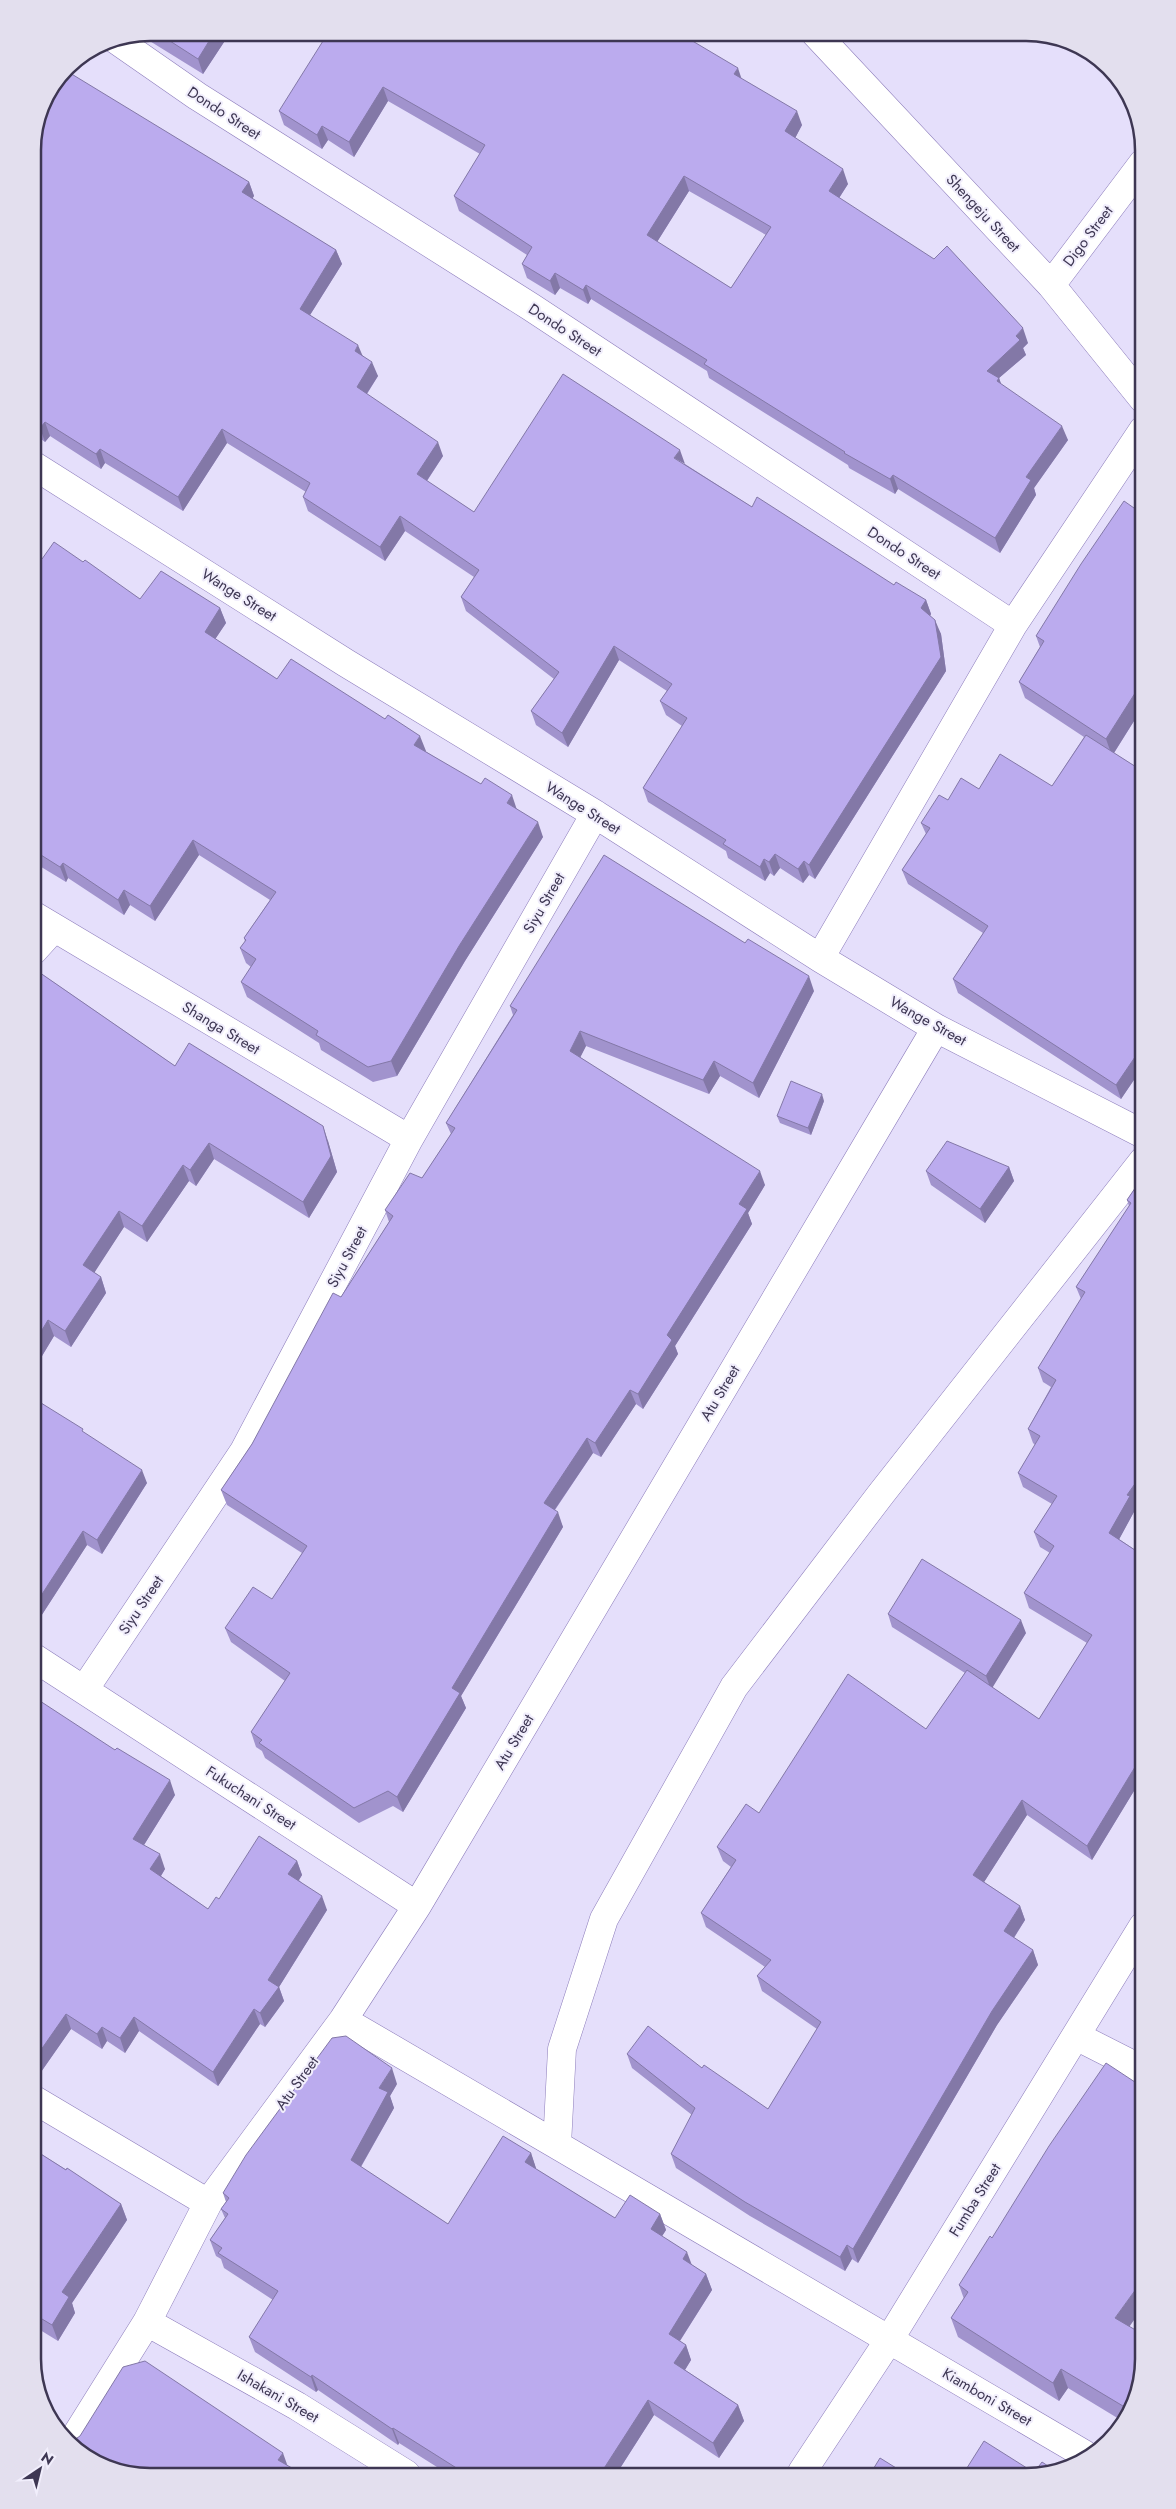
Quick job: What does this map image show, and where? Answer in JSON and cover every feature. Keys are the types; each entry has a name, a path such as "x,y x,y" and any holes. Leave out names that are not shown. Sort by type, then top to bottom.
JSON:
{"street":[{"name":"Shengeju Street","path":"822,41 1050,285 1135,388"},
{"name":"Dondo Street","path":"122,45 197,96 531,307 1013,625"},
{"name":"Digo Street","path":"1050,285 1135,175"},
{"path":"820,958 1013,625 1135,443"},
{"name":"Wange Street","path":"41,470 346,663 595,814 820,958 936,1028 1135,1129"},
{"name":"Siyu Street","path":"84,1690 244,1451 409,1139 595,814"},
{"name":"Shanga Street","path":"43,922 409,1139"},
{"name":"Atu Street","path":"75,2437 147,2322 208,2203 344,2020 417,1906 936,1028"},
{"path":"557,2145 562,2049 604,1918 734,1687 1135,1173"},
{"name":"Fukuchani Street","path":"41,1662 417,1906"},
{"name":"Fumba Street","path":"805,2468 889,2340 1135,1941"},
{"name":"Kiamboni Street","path":"344,2020 1081,2452"},
{"path":"1076,2036 1135,2066"},
{"path":"41,2103 208,2203"},
{"name":"Ishakani Street","path":"147,2322 297,2406 396,2468"}],"building":[{"path":"170,41 209,41 198,59"},
{"path":"323,41 692,41 738,68 734,74 797,111 785,131 843,169 829,191 934,259 947,246 1023,328 1016,336 1020,340 987,371 999,378 997,381 1062,426 1026,477 1031,480 995,538 893,475 890,479 844,453 704,364 707,360 586,285 583,290 555,273 550,281 522,264 532,247 454,196 485,145 383,87 349,142 322,126 317,135 279,111","holes":["684,176 771,227 731,288 647,235"]},
{"path":"72,74 249,182 242,192 336,250 300,309 358,345 355,351 372,362 357,387 438,442 417,474 474,512 563,374 680,450 674,458 752,507 757,497 894,585 896,582 926,600 921,608 935,620 941,657 809,865 804,861 798,869 775,854 769,862 764,859 760,867 723,844 726,840 643,788 687,718 660,701 672,684 614,646 562,733 531,711 559,672 461,597 479,570 400,516 380,547 303,497 310,483 222,429 178,497 100,449 96,454 45,422 41,427 41,143 47,115 56,96"},
{"path":"1124,501 1135,509 1135,693 1106,739 1019,682 1044,641 1036,636 1081,564"},
{"path":"54,542 83,562 85,560 140,599 161,571 220,608 205,632 277,679 291,659 385,719 388,715 420,736 414,745 481,784 485,778 512,795 507,803 538,822 459,946 391,1061 368,1067 316,1035 318,1031 241,982 256,959 240,948 246,940 244,938 276,892 193,840 150,906 124,890 118,900 63,863 60,867 41,855 42,559"},
{"path":"1086,735 1135,766 1135,1057 1116,1085 953,979 988,926 902,870 930,828 921,823 939,795 948,800 961,778 979,789 1000,754 1052,786"},
{"path":"604,855 745,943 748,939 809,976 753,1083 714,1061 703,1080 580,1031 570,1051 760,1171 739,1204 747,1209 667,1335 672,1340 638,1394 630,1390 595,1443 587,1438 544,1503 558,1512 452,1688 460,1693 397,1797 388,1791 354,1808 259,1743 262,1740 251,1732 290,1673 225,1628 253,1587 272,1599 307,1546 221,1490 252,1444 333,1293 341,1297 393,1216 385,1210 410,1173 422,1178 455,1128 446,1123 517,1010 510,1006"},
{"path":"41,974 175,1066 189,1043 323,1126 331,1156 303,1202 209,1143 190,1170 183,1165 142,1226 119,1211 83,1265 101,1277 65,1331 48,1320 41,1332"},
{"path":"791,1081 822,1094 808,1128 777,1116"},
{"path":"947,1141 1009,1167 980,1209 926,1171"},
{"path":"1135,1188 1135,1484 1127,1495 1130,1496 1109,1533 1135,1550 1135,1767 1087,1846 1022,1800 973,1875 1020,1906 1004,1931 1033,1950 992,2011 853,2249 847,2245 840,2257 745,2202 671,2154 695,2108 627,2054 648,2026 702,2068 704,2065 768,2109 821,2022 757,1976 771,1960 701,1913 736,1860 717,1847 746,1804 759,1813 848,1674 926,1729 967,1670 1039,1719 1092,1635 1024,1593 1054,1546 1034,1532 1057,1496 1018,1473 1040,1436 1028,1429 1056,1380 1038,1368 1085,1292 1076,1287 1131,1203 1127,1200"},
{"path":"41,1403 83,1429 82,1431 142,1470 97,1540 83,1531 41,1596"},
{"path":"922,1559 1021,1620 986,1676 888,1614"},
{"path":"41,1702 115,1750 117,1748 170,1780 133,1839 160,1854 150,1869 208,1909 216,1897 219,1899 259,1836 297,1861 288,1874 322,1896 268,1980 279,1987 260,2013 254,2009 213,2072 134,2017 120,2038 102,2027 97,2034 66,2014 41,2050"},
{"path":"346,2036 392,2068 379,2088 388,2092 351,2160 448,2224 503,2136 531,2153 525,2162 615,2218 630,2195 660,2214 651,2229 687,2252 683,2259 706,2274 669,2334 686,2345 674,2363 738,2405 713,2443 648,2400 604,2468 456,2468 392,2429 312,2375 311,2377 249,2337 278,2291 218,2253 222,2248 210,2240 228,2214 221,2209 229,2198 223,2193 246,2155 332,2038"},
{"path":"1106,2063 1135,2082 1135,2290 1115,2318 1135,2330 1134,2373 1123,2406 1061,2369 1053,2383 951,2318 968,2292 959,2285 990,2236 992,2238 1049,2146"},
{"path":"41,2154 66,2170 67,2168 121,2204 62,2292 69,2297 52,2325 41,2318"},
{"path":"145,2361 283,2453 278,2460 292,2468 143,2468 115,2462 96,2453 76,2439 80,2436 123,2367"},
{"path":"984,2441 1027,2468 1025,2468 967,2468"},
{"path":"880,2458 896,2468 874,2468"},
{"path":"1042,2462 1048,2466 1040,2467 1038,2467"}]}
